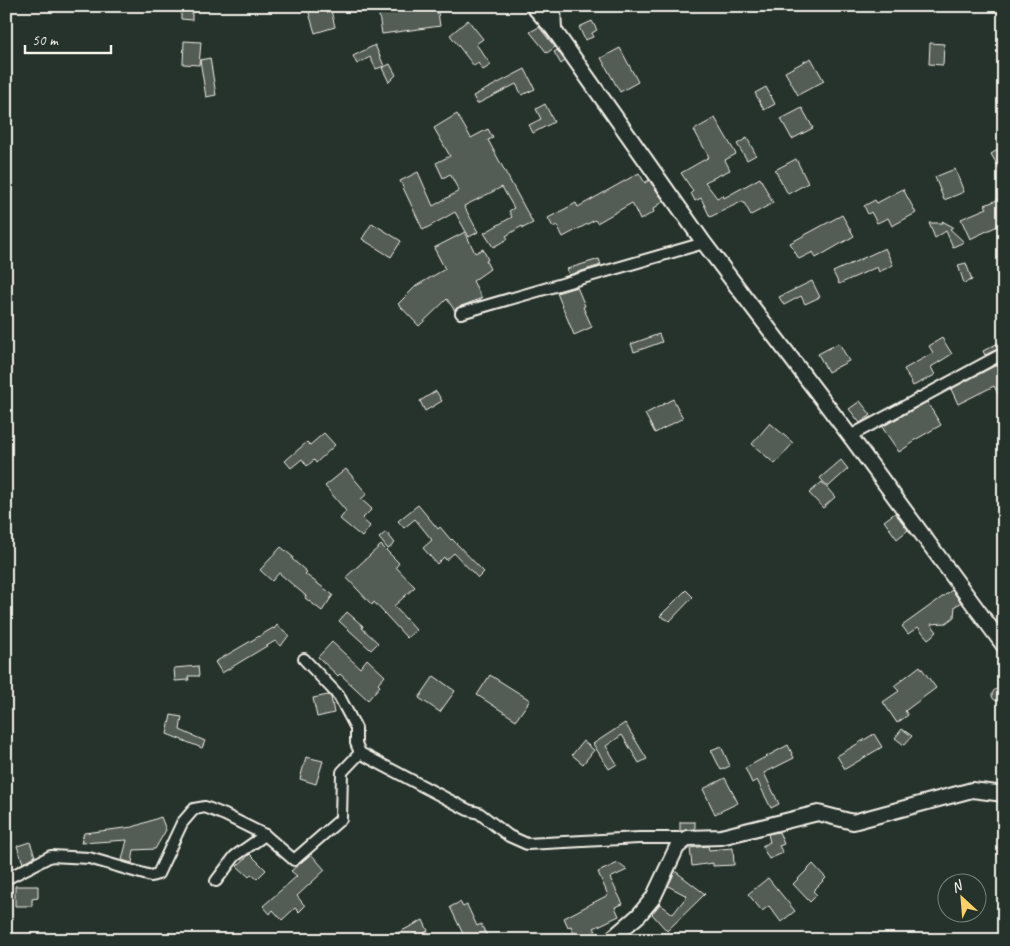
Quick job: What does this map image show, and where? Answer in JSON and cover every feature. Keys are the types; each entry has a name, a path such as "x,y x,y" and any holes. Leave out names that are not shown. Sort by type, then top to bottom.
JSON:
{"main road":[{"path":"533,6 554,30 704,243 850,436 1004,646"},
{"path":"553,6 554,30"},
{"path":"610,940 639,915 653,898 677,847 688,838 721,837 818,813 853,822 972,790 1004,794"}],"street":[{"path":"461,312 704,243"},
{"path":"850,436 1004,353"},
{"path":"304,659 339,696 356,728 356,743 360,752 468,810 479,813 509,836 527,844 639,838 688,838"},
{"path":"6,879 51,856 90,858 151,876 158,874 182,823 194,808 205,807 264,835 294,860 341,819 342,772 360,752"},
{"path":"216,881 235,856 264,835"}],"building":[{"path":"181,6 192,6 192,20 181,19"},
{"path":"307,6 330,6 335,27 315,33"},
{"path":"400,6 401,9 417,6 437,6 440,26 382,34 378,9"},
{"path":"468,20 483,39 476,44 491,65 483,70 478,63 474,66 450,35"},
{"path":"592,21 597,30 592,33 593,37 585,40 579,27"},
{"path":"539,27 555,47 547,53 530,32"},
{"path":"184,41 201,42 199,65 183,64"},
{"path":"930,43 944,44 943,65 929,64"},
{"path":"375,45 384,66 376,69 370,57 357,64 353,56"},
{"path":"620,48 638,82 620,92 601,58"},
{"path":"557,50 565,61 561,64 554,52"},
{"path":"210,58 216,95 206,97 200,60"},
{"path":"811,58 824,81 798,95 785,72"},
{"path":"390,64 396,75 389,82 382,68"},
{"path":"525,69 535,89 522,95 516,84 477,104 473,96"},
{"path":"766,87 775,104 764,110 755,93"},
{"path":"545,104 554,122 533,133 529,125 541,119 536,109"},
{"path":"802,108 813,128 792,139 781,119"},
{"path":"457,114 471,138 488,129 493,138 488,140 533,223 523,228 522,226 506,236 508,239 493,247 484,233 512,217 509,211 514,208 502,187 464,206 478,232 469,237 455,212 423,230 400,181 418,172 433,206 459,191 450,174 443,178 436,163 450,156 434,128"},
{"path":"715,118 736,154 725,160 730,170 705,182 717,198 723,195 724,198 760,178 773,203 751,215 743,201 710,217 701,198 695,201 691,193 693,191 681,173 709,157 694,130"},
{"path":"747,138 756,155 747,160 737,144"},
{"path":"1004,146 1004,176 991,154"},
{"path":"796,159 808,183 788,194 775,170"},
{"path":"955,169 964,192 944,200 935,177"},
{"path":"639,173 645,183 649,180 664,201 653,209 654,212 640,220 632,203 597,223 595,220 563,237 557,225 553,227 548,218 576,203 578,207"},
{"path":"903,189 916,213 892,226 888,218 877,223 871,212 868,214 864,206 875,200 877,203"},
{"path":"1004,197 1004,223 970,239 961,219 987,208 985,205"},
{"path":"842,215 854,236 816,258 813,252 799,259 790,243"},
{"path":"942,221 953,227 950,229 964,242 953,247 946,231 935,238 929,223 943,223"},
{"path":"372,223 401,241 391,257 362,239"},
{"path":"465,232 475,253 483,249 488,260 486,261 490,269 473,281 482,298 459,307 455,311 447,299 419,326 398,304 416,286 445,269 434,248"},
{"path":"885,248 893,265 879,272 877,267 839,284 833,272"},
{"path":"599,259 601,265 569,275 567,269"},
{"path":"966,263 972,280 964,283 958,265"},
{"path":"812,281 820,297 805,304 801,296 784,305 779,297"},
{"path":"577,287 592,327 574,335 557,293"},
{"path":"659,334 662,342 634,352 631,344"},
{"path":"942,338 952,354 931,367 935,375 913,386 904,369 933,353 929,346"},
{"path":"1004,340 1004,346 985,355 983,351"},
{"path":"839,343 849,361 828,372 818,354"},
{"path":"1004,361 1004,405 994,386 958,404 951,389"},
{"path":"436,391 442,401 425,411 420,401"},
{"path":"673,399 683,418 655,433 645,414"},
{"path":"860,401 871,415 860,423 849,409"},
{"path":"927,402 941,425 913,441 899,452 882,427"},
{"path":"770,423 793,443 775,464 752,444"},
{"path":"324,433 335,445 316,463 314,460 307,466 302,459 291,468 285,461 307,442 310,445"},
{"path":"841,460 848,469 828,487 820,478"},
{"path":"346,469 367,494 361,499 372,509 362,519 370,526 362,537 340,519 346,511 325,486"},
{"path":"822,482 835,497 823,508 809,493"},
{"path":"418,505 438,529 440,527 484,572 478,578 454,553 446,560 444,557 437,564 423,548 432,540 415,519 404,528 398,521"},
{"path":"895,513 908,530 897,539 884,521"},
{"path":"386,532 395,543 388,549 379,538"},
{"path":"381,545 399,563 396,567 415,587 394,606 416,630 407,638 374,602 372,605 346,577"},
{"path":"281,547 307,572 305,574 333,595 322,611 305,598 306,596 279,573 272,581 260,570"},
{"path":"686,590 693,597 670,621 660,616"},
{"path":"952,590 961,603 955,606 954,617 946,623 931,624 937,632 928,639 918,627 908,634 902,626"},
{"path":"347,612 378,643 371,650 339,621"},
{"path":"277,625 289,635 281,646 275,641 222,673 215,662 274,629"},
{"path":"332,642 360,668 367,659 385,676 378,684 380,686 368,700 318,657"},
{"path":"198,666 199,676 188,676 189,680 175,681 174,668"},
{"path":"920,666 936,688 905,711 908,715 897,723 883,702 899,691 894,686"},
{"path":"490,675 530,700 516,720 477,695"},
{"path":"434,676 455,691 440,712 419,698"},
{"path":"1000,689 1003,690 1003,700 996,701 993,700 992,693 993,690"},
{"path":"328,695 331,697 334,713 317,717 313,698"},
{"path":"171,715 182,717 180,730 205,741 202,748 167,734"},
{"path":"625,723 647,759 639,763 622,735 606,746 617,764 609,769 593,744"},
{"path":"902,729 912,736 904,745 895,738"},
{"path":"874,734 882,747 845,769 837,756"},
{"path":"583,741 594,750 583,764 572,755"},
{"path":"788,745 794,758 764,773 779,804 771,808 757,780 752,783 745,768"},
{"path":"721,746 730,766 721,770 711,750"},
{"path":"306,757 323,761 316,784 300,779"},
{"path":"725,778 738,803 715,814 703,789"},
{"path":"161,817 166,830 155,849 134,850 132,863 122,860 127,840 81,843 84,833 133,827"},
{"path":"680,822 695,822 695,829 680,831"},
{"path":"779,832 784,844 779,846 783,853 769,859 762,846 770,842 768,834"},
{"path":"30,842 35,856 23,863 17,846"},
{"path":"708,846 709,850 733,848 734,865 713,866 713,863 692,866 690,848"},
{"path":"250,854 266,870 257,879 251,874 249,877 237,866"},
{"path":"311,854 325,870 297,896 305,906 299,912 295,908 282,920 273,910 270,914 263,906 297,876 291,871"},
{"path":"618,863 627,870 610,878 623,904 615,907 619,916 594,928 596,931 577,940 571,926 568,927 564,918 608,895 598,872"},
{"path":"813,864 826,878 813,891 817,895 810,902 793,884"},
{"path":"675,871 705,894 667,931 652,914 660,904 673,914 687,896 668,886"},
{"path":"768,878 795,911 781,922 769,906 762,911 748,894"},
{"path":"15,886 38,886 38,898 32,899 32,906 15,906"},
{"path":"460,902 463,907 467,905 477,926 481,924 489,940 466,940 450,907"},
{"path":"423,920 428,931 411,940 384,940"}]}
